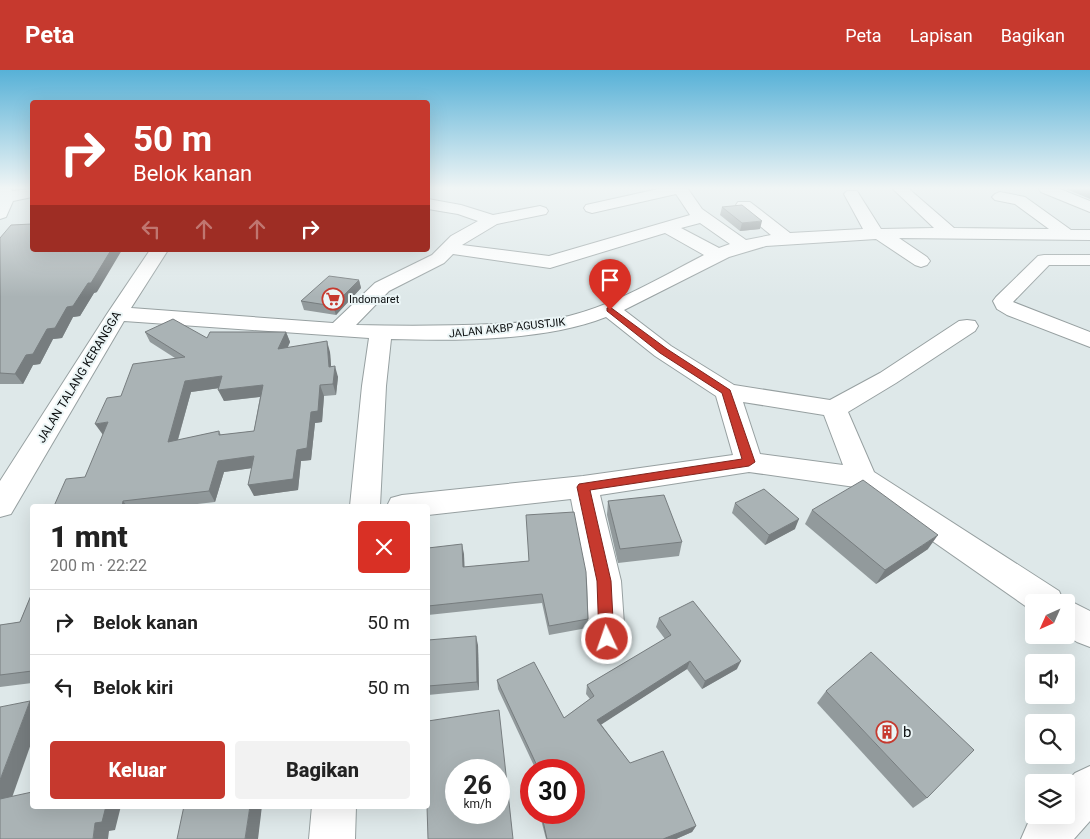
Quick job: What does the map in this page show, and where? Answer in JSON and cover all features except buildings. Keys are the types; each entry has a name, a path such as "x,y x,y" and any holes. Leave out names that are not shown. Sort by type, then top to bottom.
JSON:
{"street":[{"path":"338,330 375,292 438,259 462,237 483,225"},
{"path":"449,248 550,262 674,225"},
{"path":"713,225 744,246"},
{"path":"769,225 786,238"},
{"path":"872,225 877,233 921,261"},
{"path":"941,225 950,233"},
{"path":"1054,225 1066,234"},
{"path":"666,227 718,255"},
{"name":"JALAN AKBP AGUSTJIK","path":"117,314 167,316 381,334 451,334 538,327 570,322 610,310 718,255 744,246 786,238 877,233 1090,235"},
{"name":"JALAN TALANG KERANGGA","path":"0,506 117,314 158,252"},
{"path":"1090,260 1044,260 1003,300 1004,305 1014,311 1090,340"},
{"path":"610,310 663,351 727,392 834,409 888,378 967,326"},
{"path":"365,504 374,386 381,334"},
{"path":"727,392 749,462"},
{"path":"834,409 862,478"},
{"path":"421,504 583,487 749,462 862,478 1036,594"},
{"path":"583,487 604,581 607,639"},
{"path":"1075,621 1090,631"},
{"path":"1044,839 1090,788"},
{"path":"332,839 334,809"}],"place":[{"name":"Indomaret","path":"333,299"},
{"name":"b","path":"887,732"}],"route":[{"path":"607,639 604,581 583,487 749,462 727,392 663,351 610,310"}]}
